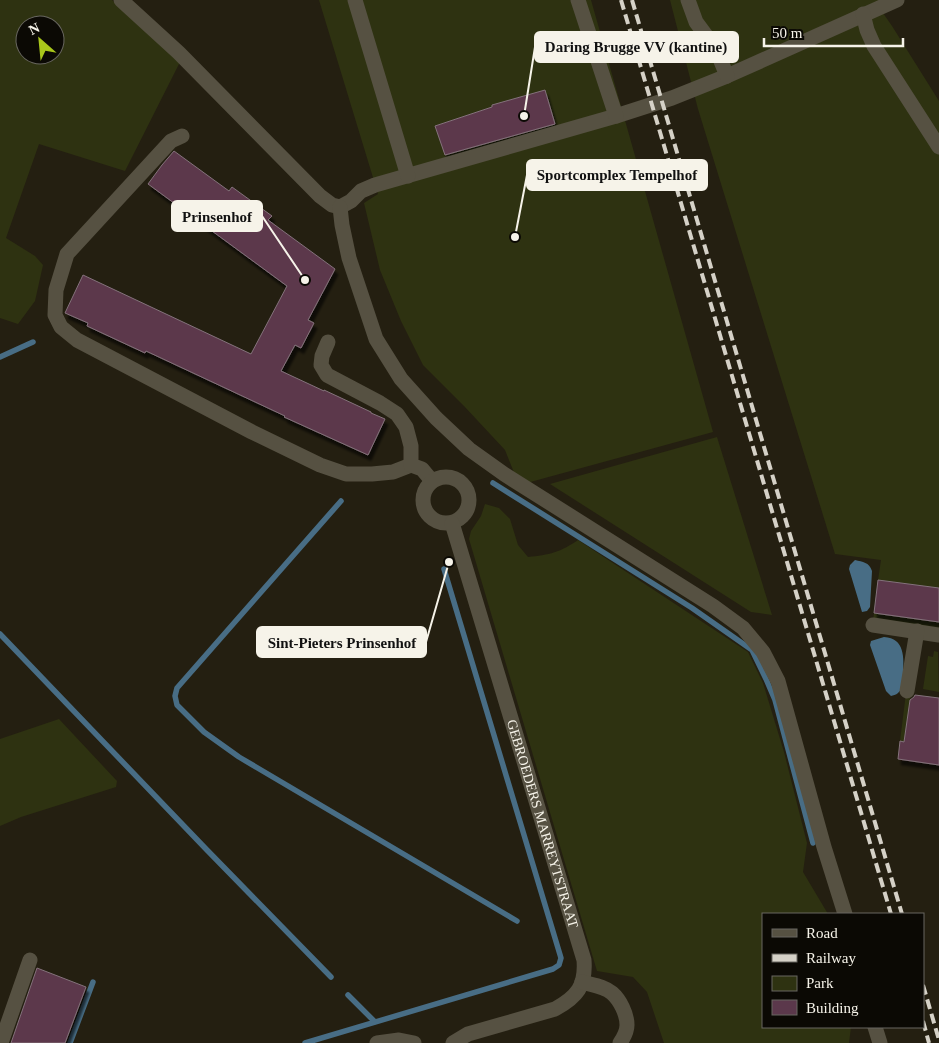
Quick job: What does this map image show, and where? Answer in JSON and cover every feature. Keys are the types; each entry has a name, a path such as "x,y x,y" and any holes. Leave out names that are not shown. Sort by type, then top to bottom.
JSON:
{"street":[{"path":"121,0 178,53 320,196 332,205 340,207 361,191 375,185 616,116 672,98 897,0"},
{"path":"355,0 408,176"},
{"path":"578,0 616,116"},
{"path":"688,0 696,22 716,49 726,76"},
{"path":"863,14 874,46 939,147"},
{"path":"182,136 171,141 67,254 56,290 55,315 61,327 77,340 252,432 320,465 346,474 393,472 411,465 422,469 432,481"},
{"path":"340,207 349,258 376,339 401,379 436,418 469,448 504,474 712,606 743,628 764,652 778,681 824,847 845,913"},
{"path":"328,342 322,356 321,366 327,375 397,414 406,427 411,446 411,465"},
{"path":"440,477 456,479 467,490 469,506 459,520 444,524 436,522 424,510 423,494 426,487 432,481 440,477"},
{"name":"GEBROEDERS MARREYTSTRAAT","path":"452,523 584,960 585,972 582,982"},
{"path":"873,625 939,635"},
{"path":"907,691 917,631"},
{"path":"0,1043 30,960"},
{"path":"452,1043 468,1034 555,1009 567,1002 576,993 582,982 601,986 612,993 621,1006 627,1026 625,1036 620,1043"},
{"path":"875,1028 880,1043"},
{"path":"380,1043 398,1040 414,1043"}],"green space":[{"path":"0,0 112,0 180,62 125,171 39,144 6,238 35,256 43,265 35,301 18,324 0,318"},
{"path":"319,0 591,0 713,432 523,484 517,480 505,450 423,365 401,321 380,270 364,203 378,194"},
{"path":"670,0 882,0 876,3 939,101 939,588 878,580 881,560 835,554 698,109"},
{"path":"717,437 772,615 751,612 550,484"},
{"path":"485,504 499,508 510,519 518,545 528,557 554,552 578,540 748,652 763,683 784,752 807,843 803,872 827,913 762,913 762,1028 851,1028 849,1043 664,1043 647,992 633,977 597,971 469,539 471,531 481,516"},
{"path":"874,613 939,622 939,631 873,622"},
{"path":"938,650 939,692 923,689 928,656 933,657 934,651 938,652"},
{"path":"906,693 911,694 907,724 939,747 900,741"},
{"path":"59,719 117,781 116,787 21,817 0,826 0,739"}],"water":[{"path":"855,560 867,564 872,571 870,607 867,611 862,612 849,569"},
{"path":"884,637 891,638 900,645 903,656 902,687 898,693 891,696 886,691 870,645 871,641"}],"building":[{"path":"545,90 555,124 445,155 435,126 492,107 492,105"},
{"path":"174,151 229,191 232,187 272,216 268,220 335,269 308,320 314,323 301,348 295,345 281,371 385,419 368,455 146,351 145,353 87,326 88,323 65,313 83,275 251,354 287,286 148,184"},
{"path":"878,580 939,588 939,622 874,613"},
{"path":"915,695 939,698 939,765 898,759 900,741 904,742 910,700"},
{"path":"37,968 86,987 65,1043 11,1043"}],"waterway":[{"path":"0,357 33,342"},
{"path":"493,483 692,608 752,650 775,700 813,843"},
{"path":"341,501 177,688 175,696 177,705 204,732 239,757 517,921"},
{"path":"305,1043 553,969 559,965 561,958 444,569"},
{"path":"0,634 331,977"},
{"path":"70,1043 93,982"},
{"path":"348,995 375,1022"}],"railway":[{"path":"621,0 891,913"},
{"path":"632,0 902,913"},
{"path":"924,988 939,1040"},
{"path":"924,1025 929,1043"}],"place":[{"name":"Daring Brugge VV (kantine)","path":"524,116"},
{"name":"Sportcomplex Tempelhof","path":"515,237"},
{"name":"Prinsenhof","path":"305,280"},
{"name":"Sint-Pieters Prinsenhof","path":"449,562"}]}
